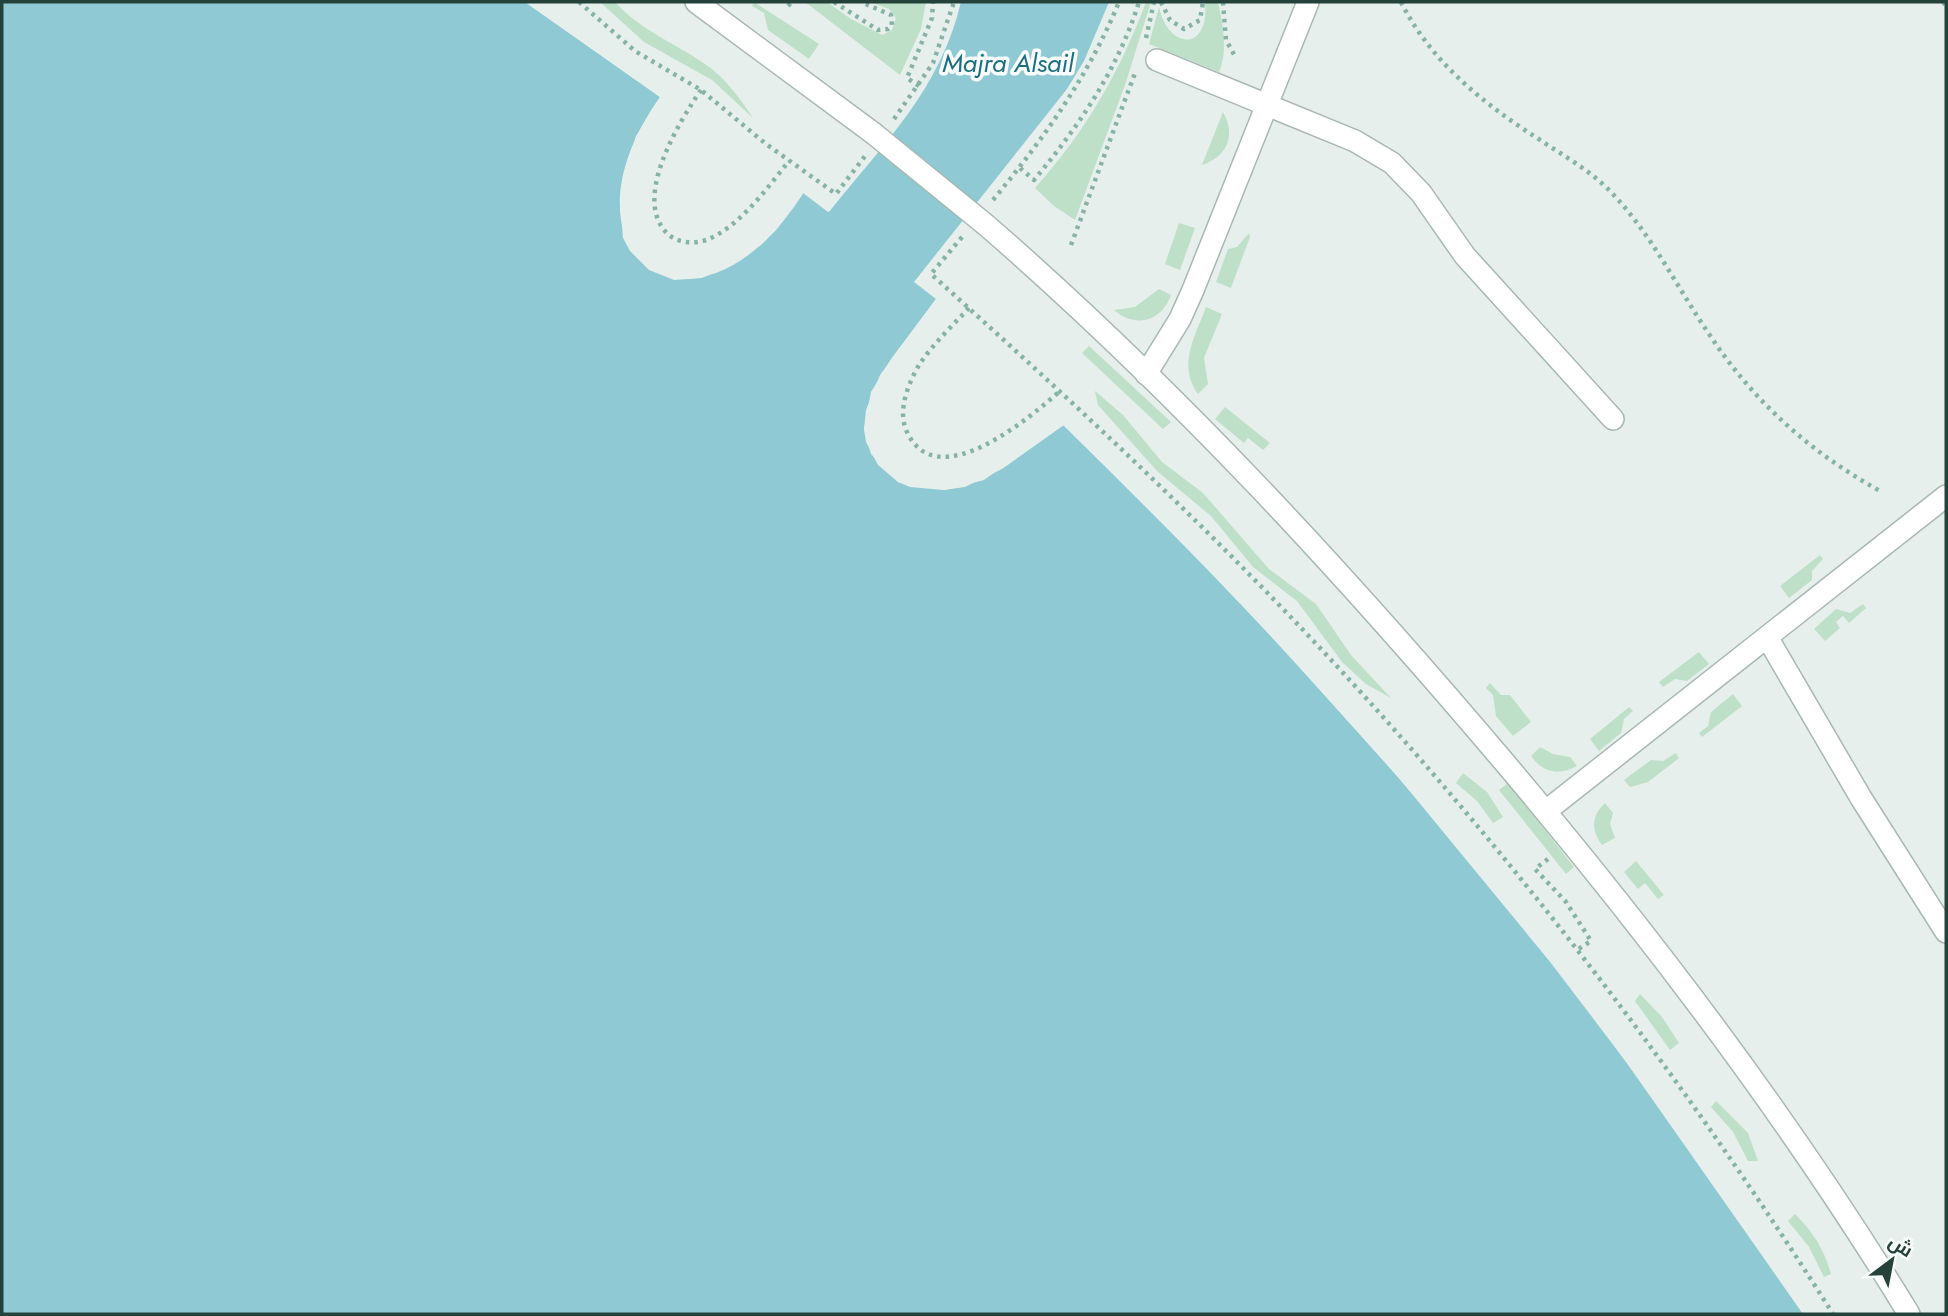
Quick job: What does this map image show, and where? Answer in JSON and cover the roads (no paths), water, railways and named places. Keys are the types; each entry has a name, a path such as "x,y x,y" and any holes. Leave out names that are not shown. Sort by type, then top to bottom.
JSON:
{"lane":[{"path":"696,2 873,133 1093,321 1322,553 1546,811 1667,961 1739,1056 1814,1165 1909,1314"},
{"path":"1146,374 1180,319 1193,290 1308,2"},
{"path":"1146,58 1356,141 1392,163 1421,193 1453,242 1613,419"},
{"path":"1546,811 1946,496"},
{"path":"1767,637 1861,798 1946,932"}],"water":[{"name":"Majra Alsail","path":"2,2 525,2 660,97 629,154 620,203 628,242 650,268 682,279 720,271 762,243 804,192 829,212 925,89 952,33 961,2 1109,2 1084,61 1067,89 914,282 936,299 880,375 866,410 864,429 871,454 898,482 944,490 984,480 1063,425 1275,640 1451,839 1505,904 1608,1038 1803,1314 2,1314"}]}
